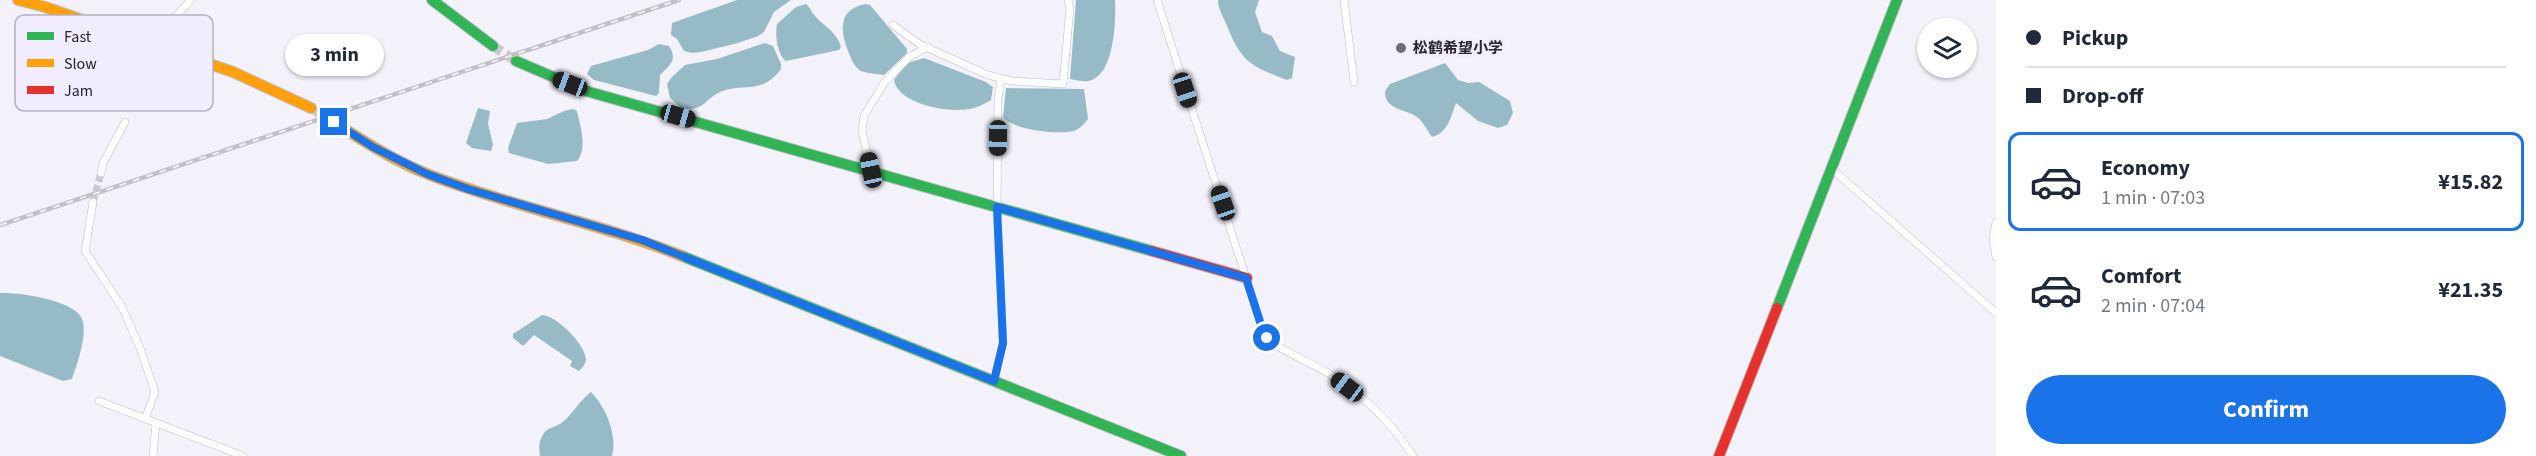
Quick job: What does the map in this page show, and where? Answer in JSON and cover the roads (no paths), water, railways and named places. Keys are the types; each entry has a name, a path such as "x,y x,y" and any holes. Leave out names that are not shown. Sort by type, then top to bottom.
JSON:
{"main road":[{"path":"18,0 69,15"},
{"path":"33,0 45,7"},
{"path":"432,0 493,46"},
{"path":"1719,456 1897,0"},
{"path":"516,61 586,90 1246,278"},
{"path":"213,65 311,108"},
{"path":"334,122 373,147 427,174 468,189 642,240 1181,456"}],"street":[{"path":"177,15 191,0"},
{"path":"893,25 921,45 988,75 1022,82 1063,84 1070,8 1068,0"},
{"path":"1156,0 1267,338 1329,374 1365,401 1390,426 1413,456"},
{"path":"1344,0 1354,82"},
{"path":"871,170 862,131 864,116 890,76 909,57 928,47"},
{"path":"994,381 1003,343 997,207 998,99 1001,78"},
{"path":"101,173 103,163 125,122"},
{"path":"1832,169 1996,313"},
{"path":"93,202 85,250 122,307 140,348 155,392 145,419"},
{"path":"1996,222 1993,239 1996,257"},
{"path":"99,401 243,456"},
{"path":"153,456 156,423"}],"water":[{"path":"737,0 791,0 774,12 764,32 738,43 692,53 684,51 677,39 671,35 672,23"},
{"path":"1076,0 1115,0 1114,33 1109,58 1098,77 1089,81 1070,79"},
{"path":"1218,0 1259,0 1255,12 1262,32 1272,36 1280,51 1295,57 1292,78 1287,80 1256,67 1243,56 1232,38"},
{"path":"806,4 834,34 841,47 839,50 786,61 777,44 777,24 796,7"},
{"path":"866,4 870,5 907,49 907,53 884,75 861,71 855,65 845,43 843,28 846,16 850,10"},
{"path":"765,43 773,46 781,64 781,69 766,83 759,86 728,89 715,95 701,106 690,109 682,109 670,98 667,84 685,65 717,59"},
{"path":"659,44 669,46 673,59 660,75 659,93 656,96 594,80 587,74 591,66 648,50"},
{"path":"924,58 986,82 993,87 991,100 972,108 949,110 925,105 904,95 897,88 894,80 907,63"},
{"path":"1445,63 1458,80 1468,83 1479,82 1510,101 1513,113 1507,125 1498,128 1478,121 1456,103 1445,128 1432,137 1417,117 1388,102 1385,91 1390,84"},
{"path":"1006,88 1084,89 1088,119 1078,129 1066,132 1047,132 1016,125 1003,117"},
{"path":"478,108 490,111 488,123 493,145 491,151 472,148 466,143"},
{"path":"573,109 577,111 583,144 577,161 548,164 509,153 508,148 517,123 547,119"},
{"path":"0,293 19,294 58,302 77,312 82,319 84,333 72,379 63,381 0,356"},
{"path":"542,315 555,320 575,338 586,359 579,371 570,366 572,361 534,335 523,346 513,338 513,334"},
{"path":"591,392 601,405 612,430 612,456 540,456 539,447 544,433 564,421"}],"tunnel":[{"path":"493,46 516,61"},
{"path":"311,108 334,122"},
{"path":"93,202 101,173"}],"railway":[{"path":"0,225 679,0"}],"place":[{"name":"松鹤希望小学","path":"1401,48"}]}
